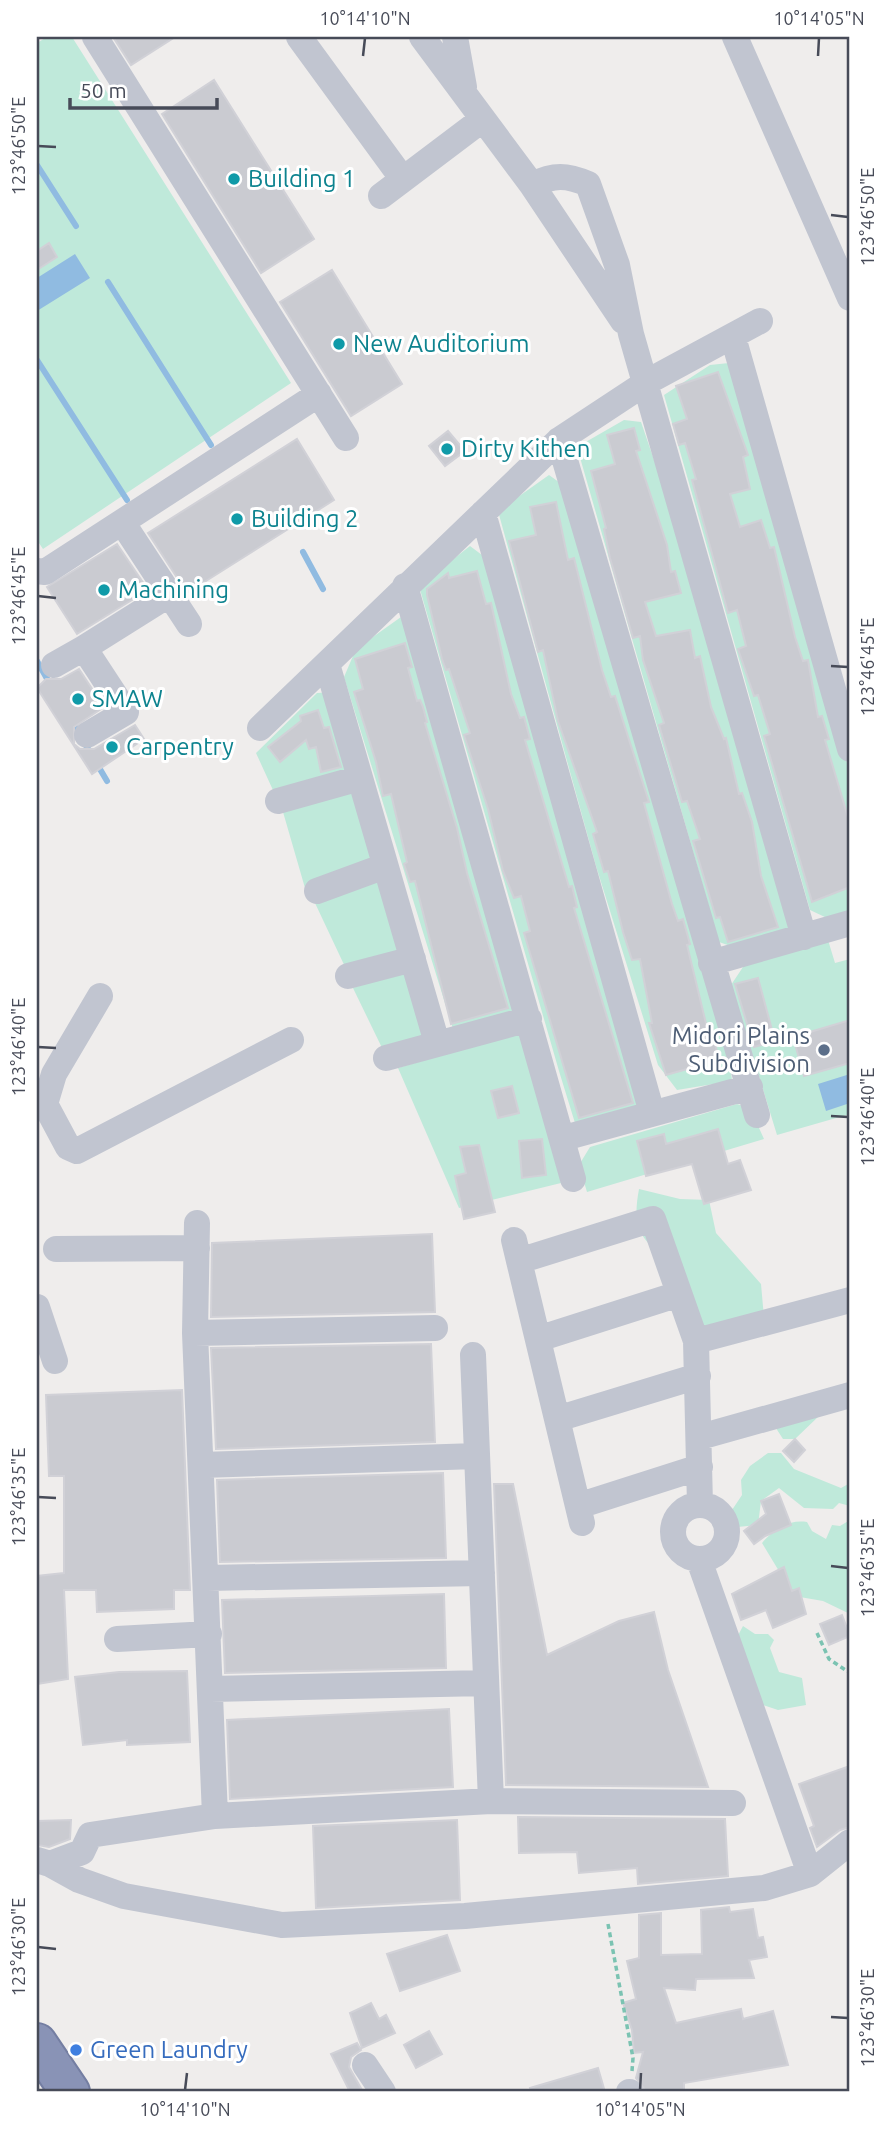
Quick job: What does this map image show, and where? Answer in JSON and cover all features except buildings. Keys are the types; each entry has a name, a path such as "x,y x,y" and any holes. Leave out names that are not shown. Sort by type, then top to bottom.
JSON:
{"highway":[{"path":"37,2043 69,2092"}],"street":[{"path":"95,37 346,438"},
{"path":"299,37 402,178"},
{"path":"422,37 532,185 631,334"},
{"path":"455,37 466,96"},
{"path":"736,37 850,299"},
{"path":"381,197 402,178 483,119"},
{"path":"532,185 550,176 570,176 589,184 617,265 631,334 647,382 803,937"},
{"path":"260,728 559,440 647,382 760,321"},
{"path":"733,337 850,750"},
{"path":"37,571 45,572 319,394"},
{"path":"559,440 758,1115"},
{"path":"483,513 652,1113"},
{"path":"122,522 189,624"},
{"path":"405,586 564,1138 573,1179"},
{"path":"54,665 170,594"},
{"path":"84,648 126,712 87,735"},
{"path":"327,664 437,1043"},
{"path":"278,801 360,778"},
{"path":"317,891 386,866"},
{"path":"711,963 850,923"},
{"path":"348,976 413,959"},
{"path":"100,996 54,1074 41,1105 68,1147 77,1151 291,1040"},
{"path":"386,1058 529,1019"},
{"path":"564,1138 750,1087"},
{"path":"700,1467 580,1515 517,1250 653,1219 696,1341 700,1437 700,1467 700,1505"},
{"path":"56,1250 197,1236 195,1333 215,1816"},
{"path":"538,1339 679,1294"},
{"path":"696,1341 850,1300"},
{"path":"37,1307 55,1362"},
{"path":"195,1333 435,1328"},
{"path":"473,1355 491,1801"},
{"path":"557,1419 698,1376"},
{"path":"700,1437 850,1395"},
{"path":"201,1465 477,1456"},
{"path":"700,1505 718,1514 726,1533 723,1546 713,1556 699,1560 685,1556 676,1546 673,1532 681,1513 700,1505"},
{"path":"699,1560 810,1874"},
{"path":"207,1578 482,1573"},
{"path":"117,1639 209,1634"},
{"path":"211,1689 486,1683"},
{"path":"44,1862 82,1852 90,1835 215,1816 491,1801 733,1803"},
{"path":"44,1862 79,1880 124,1896 282,1925 465,1916 764,1888 810,1874 850,1843"},
{"path":"365,2065 383,2092"}],"path":[{"path":"817,1633 829,1660 850,1671 850,1647"},
{"path":"604,1904 633,2058 630,2092"}],"green space":[{"path":"47,37 72,37 291,383 43,549 37,540 37,43"},
{"path":"729,363 850,773 850,912 827,918 810,910 664,395 710,365"},
{"path":"624,420 641,422 673,515 791,932 739,949 719,942 577,447"},
{"path":"549,475 563,485 727,1032 732,1081 677,1090 658,1065 596,866 498,511"},
{"path":"470,546 486,558 644,1111 575,1123 419,586"},
{"path":"401,617 522,1012 453,1029 344,677 356,649"},
{"path":"336,692 351,788 378,856 305,888 283,812 256,753 317,693"},
{"path":"369,880 387,886 400,953 347,971 315,903"},
{"path":"828,940 835,963 850,959 850,1114 777,1135 731,985 745,964"},
{"path":"398,972 413,975 428,1022 421,1042 384,1052 353,988"},
{"path":"517,1033 529,1040 561,1183 459,1208 398,1068"},
{"path":"737,1104 750,1108 764,1139 587,1192 579,1165 590,1147"},
{"path":"639,1189 680,1199 709,1200 716,1233 761,1284 765,1329 696,1333 668,1257 649,1244 639,1229 636,1211"},
{"path":"765,1411 819,1416 795,1439 783,1439"},
{"path":"768,1453 781,1453 794,1469 841,1488 850,1483 850,1506 839,1503 833,1509 804,1508 779,1488 761,1501 758,1525 727,1528 726,1519 742,1495 741,1480 750,1466"},
{"path":"850,1520 850,1614 823,1601 794,1596 762,1543 782,1526 794,1522 807,1522 812,1531 826,1539 832,1525 840,1526"},
{"path":"743,1626 755,1634 768,1634 774,1640 770,1648 779,1672 802,1678 806,1705 778,1710 763,1705 733,1645"}],"water":[{"path":"75,254 90,278 37,311 37,278"},
{"path":"850,1074 850,1103 826,1111 818,1084"}],"waterway":[{"path":"37,165 76,226"},
{"path":"108,282 211,445"},
{"path":"37,360 127,500"},
{"path":"303,552 323,589"},
{"path":"37,661 50,684"},
{"path":"71,720 107,781"}],"place":[{"name":"Building 1","path":"234,179"},
{"name":"New Auditorium","path":"339,344"},
{"name":"Dirty Kithen","path":"447,449"},
{"name":"Building 2","path":"237,519"},
{"name":"Machining","path":"104,590"},
{"name":"SMAW","path":"78,699"},
{"name":"Carpentry","path":"112,747"},
{"name":"Midori Plains Subdivision","path":"824,1050"},
{"name":"Green Laundry","path":"76,2050"}]}
